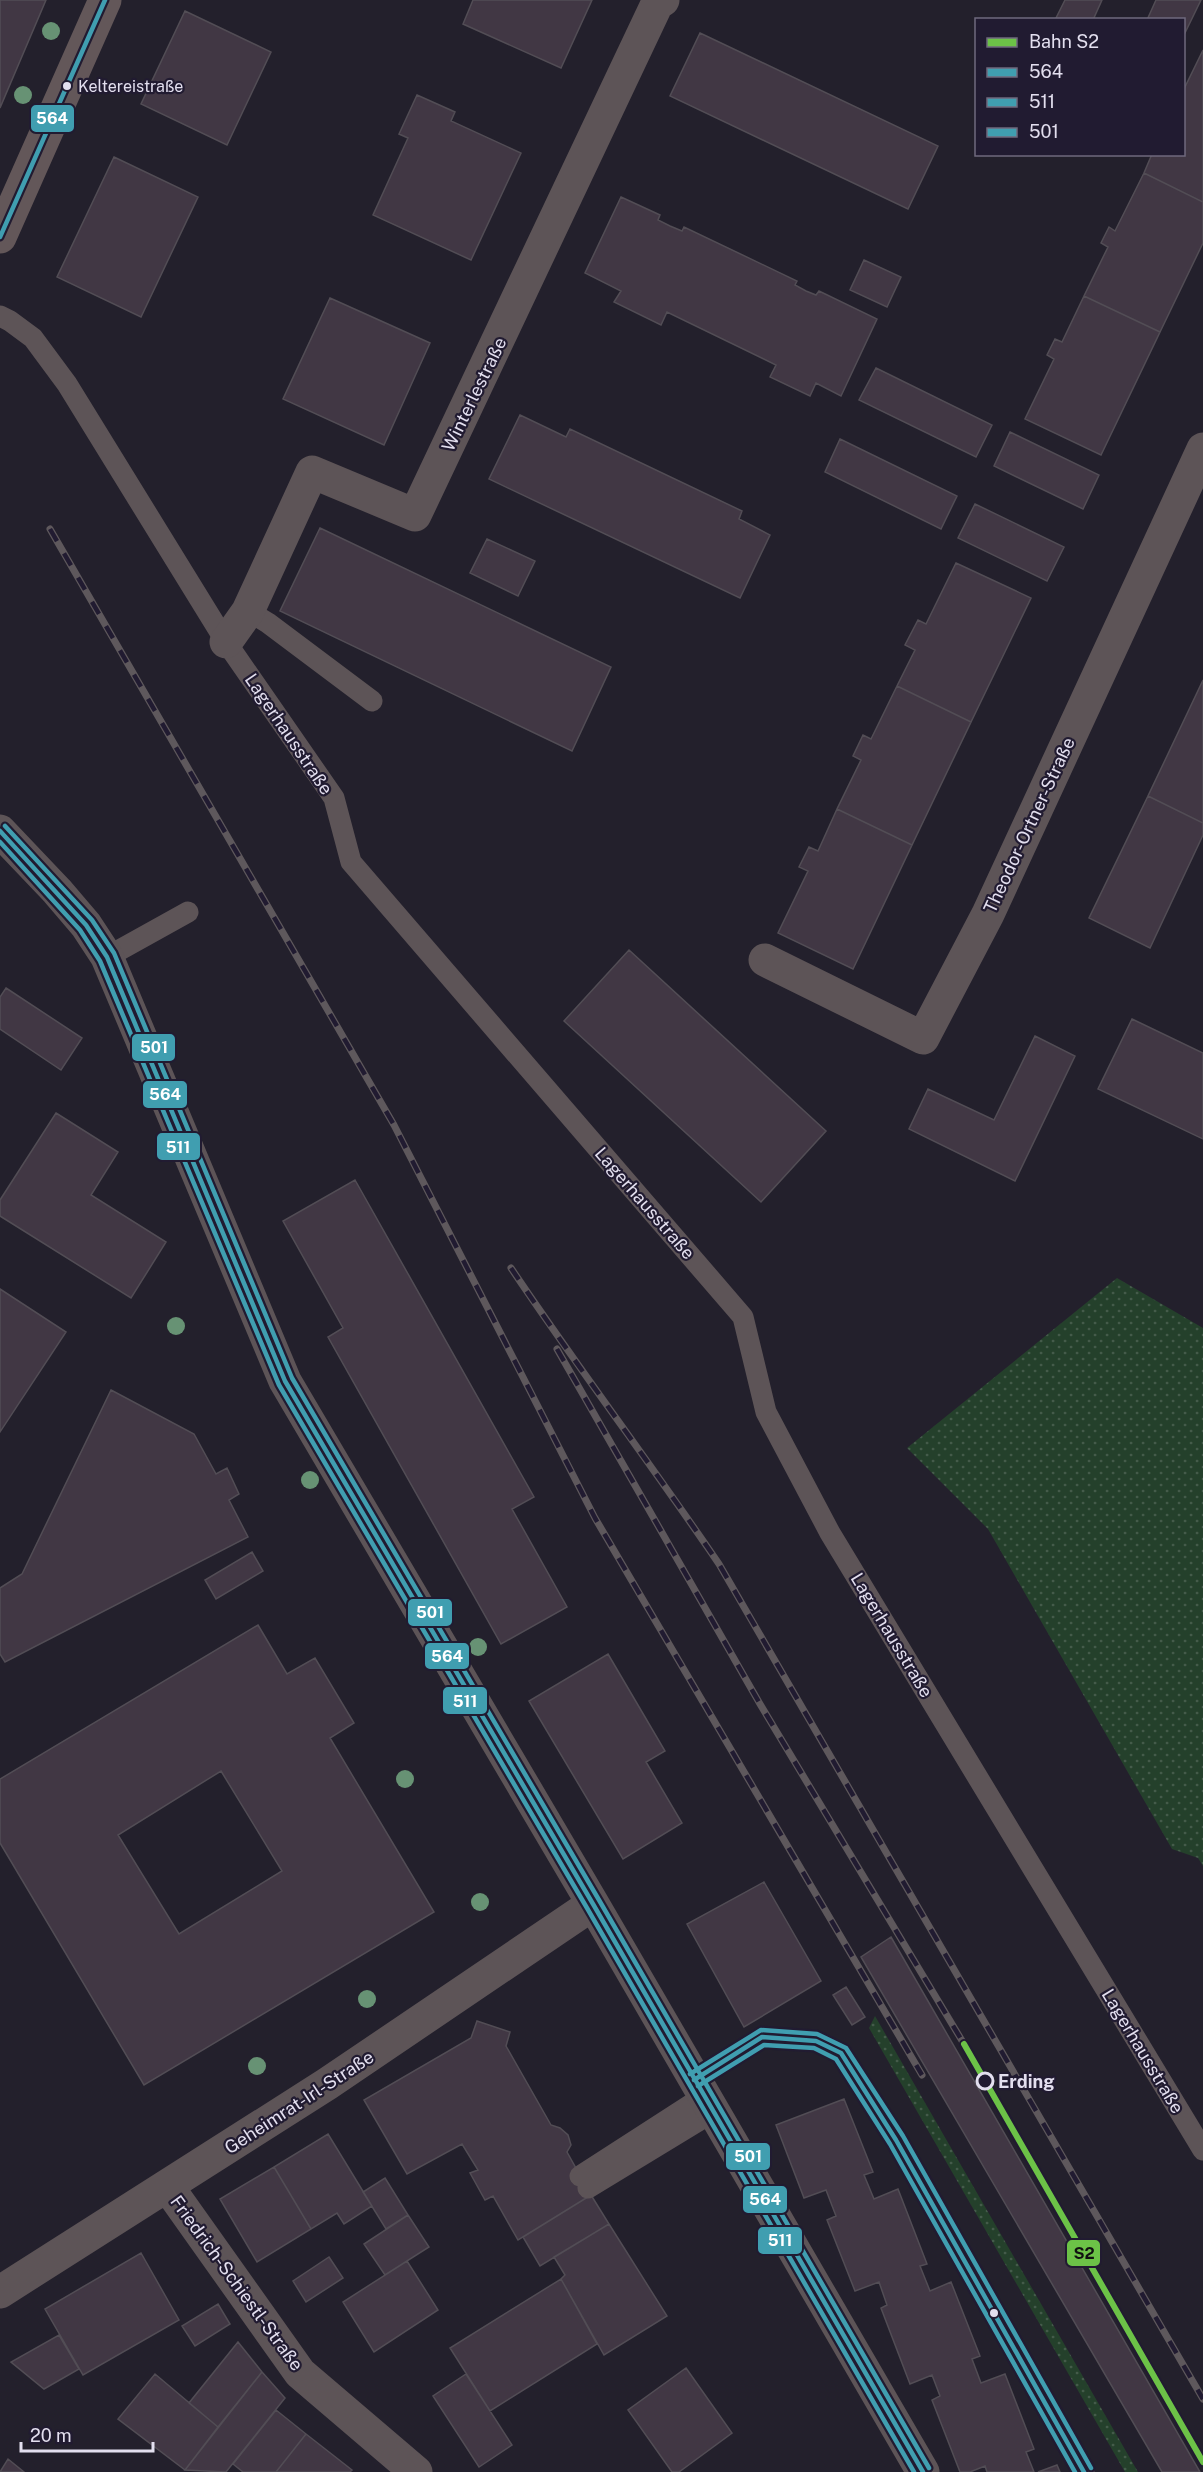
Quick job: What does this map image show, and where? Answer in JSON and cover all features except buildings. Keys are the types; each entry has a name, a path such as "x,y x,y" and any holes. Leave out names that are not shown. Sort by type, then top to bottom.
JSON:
{"street":[{"path":"0,237 105,0"},
{"name":"Winterlestraße","path":"226,642 248,611 312,472 415,515 657,4 663,0"},
{"name":"Theodor-Ortner-Straße","path":"765,960 923,1038 988,914 1203,449"},
{"path":"0,831 86,925 107,957 285,1381 593,1904 923,2472"},
{"name":"Geheimrat-Irl-Straße","path":"0,2292 346,2072 593,1904"},
{"name":"Friedrich-Schiestl-Straße","path":"168,2187 300,2373 416,2472"}],"lane":[{"name":"Lagerhausstraße","path":"0,316 33,338 67,384 226,642 334,798 351,862 743,1317 766,1412 830,1533 1203,2150"},
{"path":"248,611 268,623 372,701"},
{"path":"107,957 188,912"},
{"path":"584,2182 704,2096 762,2037 816,2041 840,2053 896,2140 1084,2472"}],"green space":[{"path":"1117,1278 1203,1328 1203,1866 1198,1858 1172,1849 988,1529 907,1448"},
{"path":"875,2016 1138,2472 1125,2472 869,2028"}],"railway":[{"path":"50,529 394,1125 595,1518 922,2075"},
{"path":"511,1268 719,1564 1203,2399"},
{"path":"557,1349 760,1704 964,2044"}],"rail line":[{"name":"S2","path":"964,2044 1203,2462"}],"transit line":[{"name":"564","path":"0,237 105,0"},
{"name":"501","path":"5,826 92,920 114,953 292,1378 929,2468"},
{"name":"564","path":"0,831 86,925 107,957 285,1381 593,1904 923,2472"},
{"name":"511","path":"0,842 80,930 100,961 279,1385 587,1908 914,2472"},
{"name":"501","path":"690,2074 761,2030 817,2034 846,2048 903,2136 1091,2468"},
{"name":"564","path":"694,2080 762,2037 816,2041 841,2053 896,2140 1084,2472"},
{"name":"511","path":"698,2086 764,2045 814,2048 836,2059 890,2144 1075,2472"}],"place":[{"name":"Keltereistraße","path":"67,86"},
{"name":"Erding","path":"985,2081"}]}
